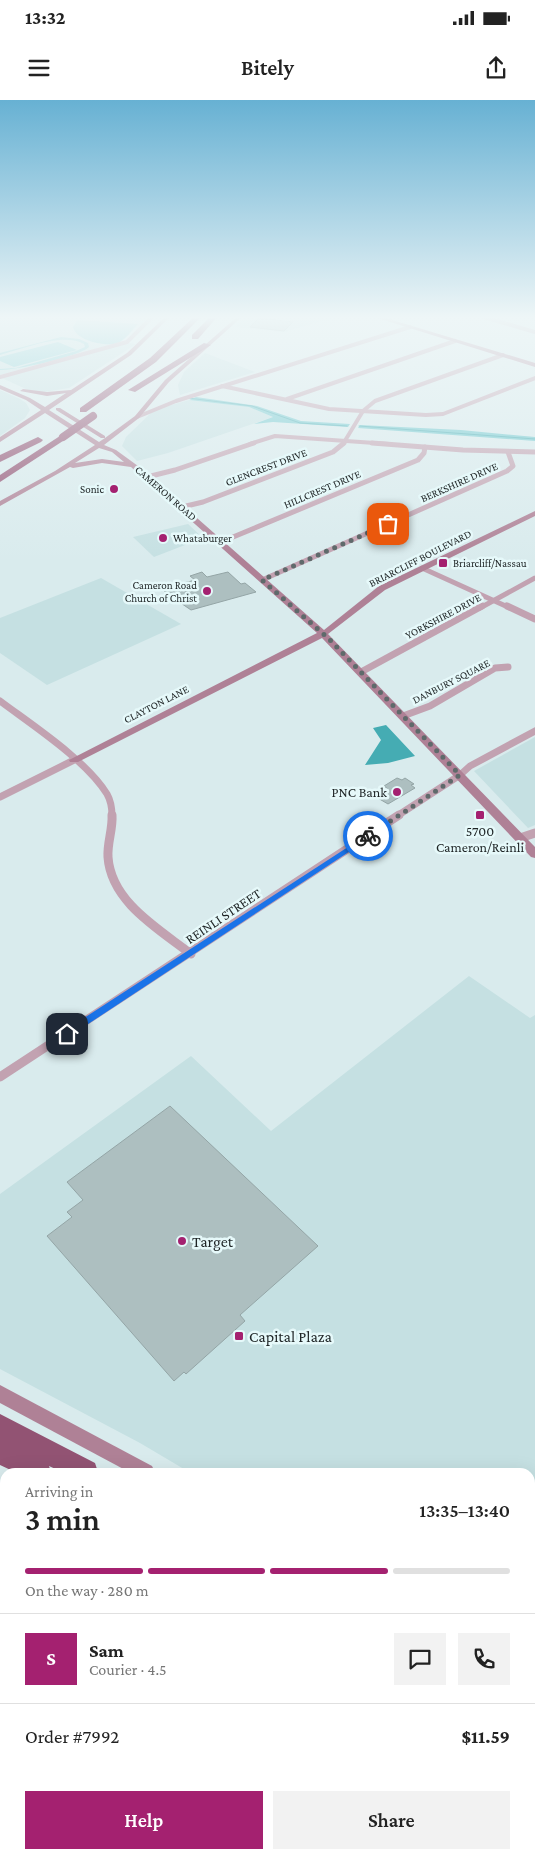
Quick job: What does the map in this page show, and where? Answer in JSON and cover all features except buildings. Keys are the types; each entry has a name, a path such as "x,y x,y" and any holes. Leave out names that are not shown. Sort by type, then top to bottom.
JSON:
{"highway":[{"path":"0,465 100,398"},
{"path":"0,479 97,414"},
{"path":"0,459 45,435"},
{"path":"0,1426 79,1468"},
{"path":"0,1451 32,1468"}],"main road":[{"name":"CAMERON ROAD","path":"24,398 100,445 114,449"},
{"name":"CAMERON ROAD","path":"37,398 107,440 114,449 182,507 323,634 535,854"},
{"path":"0,440 61,398"},
{"path":"65,398 66,406 101,427"},
{"path":"0,504 57,472 118,433 137,417 152,398"},
{"path":"28,400 33,410 29,419"},
{"path":"23,424 46,421 56,423 87,444 89,448 86,454"},
{"path":"111,427 130,423"},
{"path":"114,449 118,433"},
{"path":"57,472 79,464 96,461 114,462 136,467"},
{"name":"BRIARCLIFF BOULEVARD","path":"323,634 345,620 370,596 422,568 535,513"},
{"name":"CLAYTON LANE","path":"74,760 323,634"},
{"path":"0,1394 139,1468"}],"street":[{"path":"155,398 159,401 176,401"},
{"path":"137,417 185,398"},
{"path":"280,398 316,407 436,415 481,398"},
{"name":"GLENCREST DRIVE","path":"182,507 203,502 340,449 363,411 375,401 383,398"},
{"path":"147,477 175,470 275,436 425,447 535,452"},
{"name":"HILLCREST DRIVE","path":"221,542 418,460 424,453 425,447"},
{"name":"BERKSHIRE DRIVE","path":"262,580 507,471 513,466 508,452"},
{"path":"422,568 535,619"},
{"name":"YORKSHIRE DRIVE","path":"361,672 535,578"},
{"name":"DANBURY SQUARE","path":"404,716 430,706 495,668 508,667"},
{"path":"0,701 95,778 108,794 113,810 113,824 108,858 115,884 136,910 191,954"},
{"path":"0,714 11,709"},
{"name":"REINLI STREET","path":"0,1078 191,954 460,775 470,766 535,731"},
{"name":"CLAYTON LANE","path":"0,797 74,760"},
{"path":"520,838 535,833"}],"shaded area":[{"path":"0,398 20,399 26,403 30,410 25,418 0,436"},
{"path":"203,398 257,406 301,421 350,424 348,427 273,422 254,424 273,417 249,407 189,400"},
{"path":"189,400 249,407 273,417 168,453 137,461 122,446 126,437 154,410"},
{"path":"360,425 461,430 535,437 535,441 358,428"},
{"path":"188,524 203,538 154,557 133,537"},
{"path":"101,578 181,624 47,685 0,653 0,618"},
{"path":"386,725 415,756 388,763 365,765 381,740 373,728"},
{"path":"535,737 535,825 528,828 474,771"},
{"name":"Capital Plaza","path":"469,976 530,1018 535,1015 535,1468 182,1468 140,1443 0,1369 0,1194 191,1056 271,1131"}],"waterway":[{"path":"188,398 252,406 300,423 347,426"},
{"path":"359,426 535,439"}],"way so far":[{"path":"368,836 460,775 328,638 262,580 388,524"}],"place":[{"name":"Sonic","path":"114,489"},
{"name":"Whataburger","path":"163,538"},
{"name":"Briarcliff/Nassau","path":"443,563"},
{"name":"Cameron Road Church of Christ","path":"207,591"},
{"name":"PNC Bank","path":"397,792"},
{"name":"5700 Cameron/Reinli","path":"480,815"},
{"name":"Target","path":"182,1241"},
{"name":"Capital Plaza","path":"239,1336"}],"route":[{"path":"67,1034 368,836"}]}
